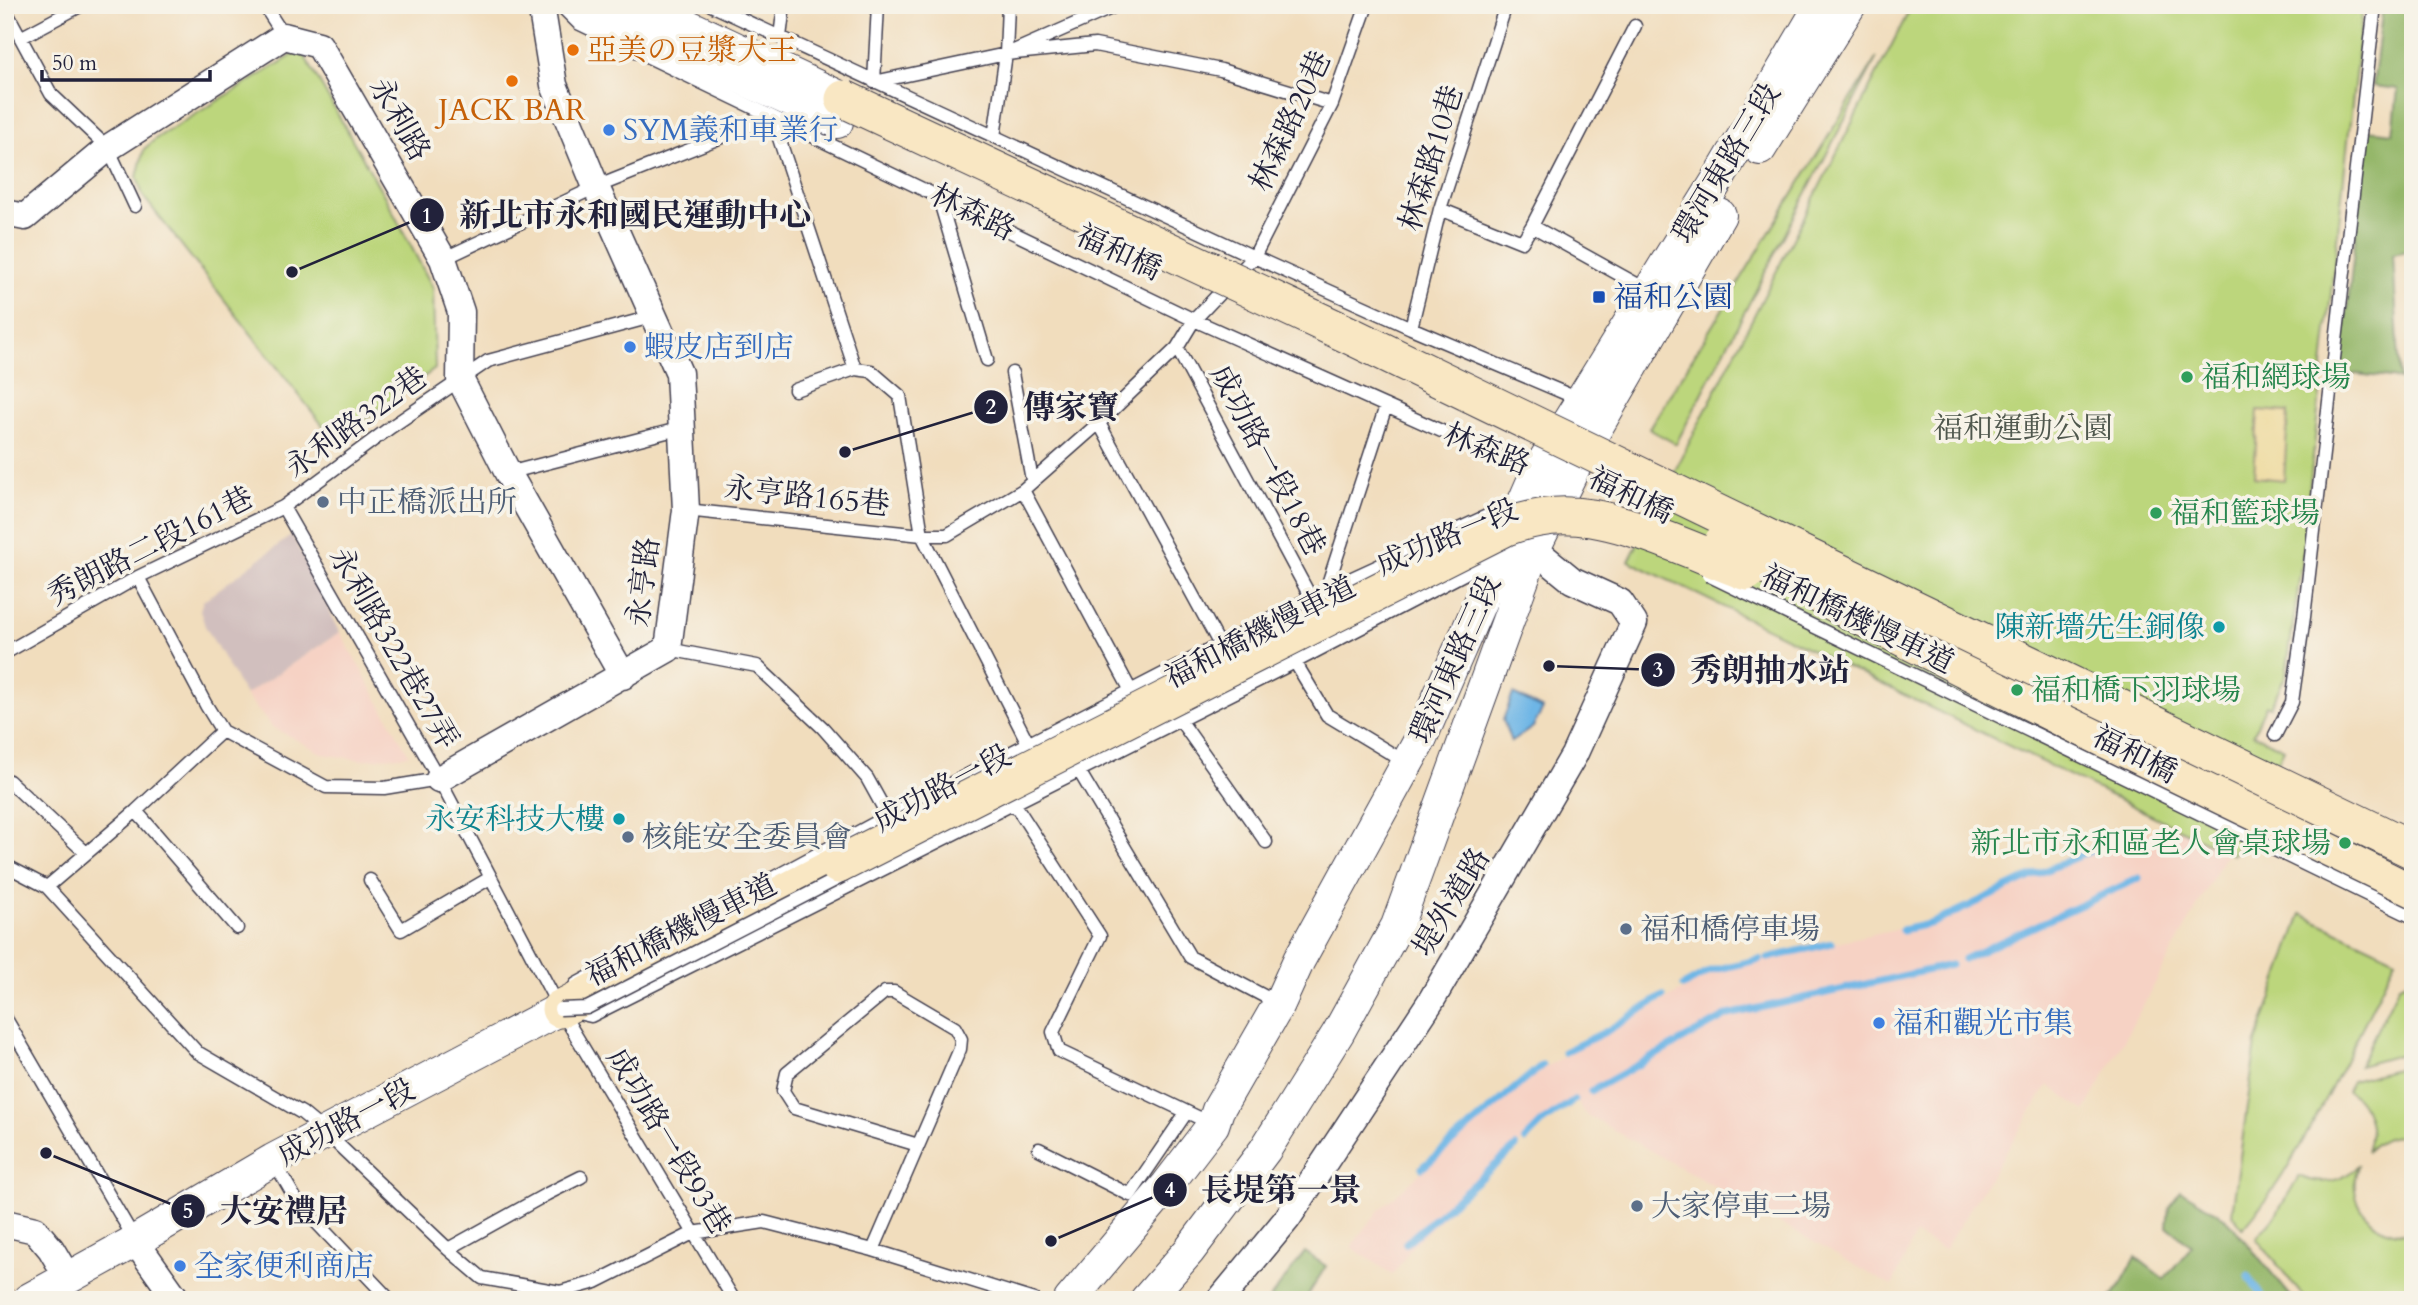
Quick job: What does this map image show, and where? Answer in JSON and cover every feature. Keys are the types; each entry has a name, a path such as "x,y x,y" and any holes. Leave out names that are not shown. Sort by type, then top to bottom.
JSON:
{"main road":[{"name":"福和橋","path":"852,101 1348,357 1689,523 1842,607 2413,894"},
{"name":"福和橋","path":"852,101 1349,335 2413,850"},
{"path":"560,1009 1486,536 1520,522 1573,516 1621,524 1842,607"}],"street":[{"name":"永亨路","path":"439,779 668,649 686,510 679,373 554,85 541,5"},
{"path":"583,5 852,101"},
{"path":"644,5 852,101"},
{"name":"環河東路三段","path":"1146,1300 1189,1251 1265,1150 1338,1033 1396,926 1534,549 1554,468 1581,400 1720,176 1821,5"},
{"name":"環河東路三段","path":"1070,1300 1167,1185 1200,1119 1218,1110 1279,1004 1299,960 1420,740 1502,554 1554,468 1738,185 1850,5"},
{"path":"1806,76 1819,64 1862,5"},
{"path":"5,212 25,217 108,148 284,36"},
{"name":"永利路","path":"284,36 319,45 443,259 461,312 460,379 508,472 623,676"},
{"name":"堤外道路","path":"1220,1300 1287,1219 1431,1001 1562,778 1634,624 1620,602 1572,580 1534,549"},
{"name":"成功路一段","path":"28,1300 273,1160 560,1009"},
{"path":"5,1223 35,1230 51,1249 68,1278"},
{"path":"135,1241 177,1300"}],"lane":[{"path":"22,37 82,5"},
{"path":"264,5 284,36"},
{"name":"林森路","path":"560,5 578,23 1194,320 1386,406 1554,468"},
{"path":"711,5 780,37 852,101 994,137 1411,328 1581,400 1554,468"},
{"path":"780,37 783,5"},
{"path":"852,101 878,5"},
{"path":"994,137 1006,54 1008,5"},
{"path":"852,101 1006,54 1118,5"},
{"name":"林森路20巷","path":"1099,423 1177,348 1194,320 1254,257 1332,104 1367,5"},
{"name":"林森路10巷","path":"1411,328 1440,209 1506,5"},
{"path":"2275,735 2292,702 2304,617 2375,5"},
{"path":"5,9 51,94 108,148 135,206"},
{"path":"1440,209 1522,242 1635,26"},
{"path":"1006,54 1095,46 1221,70 1332,104"},
{"path":"443,259 596,187 772,117 855,369"},
{"path":"938,195 987,360"},
{"path":"1532,226 1649,290"},
{"name":"永利路322巷","path":"283,507 488,361 655,316"},
{"name":"成功路一段18巷","path":"1177,348 1311,598"},
{"path":"795,390 855,369 871,370 900,396 922,535 1028,743"},
{"path":"1012,373 1028,485 1130,691"},
{"path":"1349,635 1326,590 1386,406"},
{"path":"1099,423 1220,645"},
{"name":"永亨路165巷","path":"686,510 922,535 947,535 1028,485 1099,423"},
{"path":"508,472 682,428"},
{"name":"成功路一段","path":"1554,468 1534,549 1502,554 1349,635 591,1016 560,1009 576,984 888,816 1311,598 1554,468"},
{"name":"秀朗路二段161巷","path":"5,653 138,577 283,507"},
{"name":"永利路322巷27弄","path":"283,507 439,779 490,878"},
{"name":"福和橋機慢車道","path":"560,1009 587,1008 1505,537 1539,527 1571,526 1618,532 1655,550"},
{"name":"福和橋機慢車道","path":"1692,568 2413,917"},
{"path":"47,887 136,811 222,731 138,577"},
{"path":"668,649 757,666 823,728 867,778 888,816"},
{"path":"1295,662 1327,715 1408,763"},
{"path":"1180,720 1266,842"},
{"name":"永亨路","path":"222,731 326,787 384,788 439,779"},
{"path":"1079,771 1190,957 1279,1004"},
{"path":"5,783 9,781 86,853"},
{"path":"1014,803 1100,936 1053,1032 1059,1051 1200,1119 1130,1195 1039,1149"},
{"path":"136,811 237,928"},
{"path":"5,865 47,887 197,1052 302,1113 482,1278 560,1293 596,1282 693,1233 764,1222 873,1250 1034,1300"},
{"path":"370,880 401,930 490,878"},
{"name":"成功路一段93巷","path":"490,878 560,1009 734,1300"},
{"path":"873,1250 960,1049 961,1039 955,1028 894,992 885,992 787,1073 783,1091 794,1108 918,1145"},
{"path":"5,1017 135,1241"},
{"path":"273,1160 298,1203 390,1300"},
{"path":"448,1249 581,1177"}],"shaded area":[{"path":"292,535 340,632 245,695 205,626 200,610 203,601"},
{"path":"340,632 409,755 361,760 323,754 272,727 245,695"},
{"name":"福和觀光市集","path":"2184,831 2227,852 2085,1111 2048,1085 1944,1250 1915,1235 1892,1286 1585,1114 1576,1100 1544,1121 1413,1245 1393,1275 1351,1247 1379,1210 1524,1079 1724,967 1941,919 2133,832"}],"green space":[{"name":"福和運動公園","path":"1912,5 2363,5 2310,502 2286,675 2270,707 2266,705 2253,734 2284,749 2233,855 1629,561"},
{"path":"2383,5 2413,5 2413,250 2393,254 2400,379 2356,374 2341,377 2339,380 2368,130 2393,133 2398,89 2373,86"},
{"path":"298,52 304,55 433,288 435,369 335,441 143,196 137,177 144,149 158,137"},
{"path":"1877,57 1676,444 1649,429"},
{"path":"2301,914 2396,959 2298,1149 2273,1189 2243,1228 2232,1214 2256,1043"},
{"path":"2413,980 2413,1051 2359,1066 2399,985"},
{"path":"2413,1064 2413,1137 2388,1138 2367,1152 2370,1126 2361,1103 2347,1091 2352,1081"},
{"path":"2359,1164 2355,1191 2365,1214 2386,1230 2413,1233 2413,1300 2306,1300 2256,1238 2276,1215 2299,1176 2315,1181 2331,1181 2346,1175"},
{"path":"2181,1191 2226,1218 2294,1300 2109,1300 2136,1257 2164,1279 2192,1246 2167,1226 2169,1207"},
{"path":"1305,1252 1326,1266 1305,1300 1269,1300"}],"sand":[{"path":"2258,410 2288,412 2284,480 2254,477"}],"water":[{"path":"1513,694 1543,709 1533,727 1511,742 1503,720"}],"waterway":[{"path":"1902,930 1933,923 2125,836"},
{"path":"1964,959 2139,878"},
{"path":"1768,958 1832,943"},
{"path":"1683,986 1710,971 1760,959"},
{"path":"1591,1091 1728,1015 1951,965"},
{"path":"1564,1052 1607,1031 1663,996"},
{"path":"1422,1168 1542,1065"},
{"path":"1525,1140 1544,1121 1574,1100"},
{"path":"1406,1243 1516,1147"},
{"path":"2248,1276 2264,1300"}],"place":[{"name":"亞美の豆漿大王","path":"573,50"},
{"name":"JACK BAR","path":"512,81"},
{"name":"SYM義和車業行","path":"609,130"},
{"name":"新北市永和國民運動中心","path":"292,272"},
{"name":"福和公園","path":"1599,297"},
{"name":"蝦皮店到店","path":"630,347"},
{"name":"福和網球場","path":"2187,377"},
{"name":"傳家寶","path":"845,452"},
{"name":"中正橋派出所","path":"323,502"},
{"name":"福和籃球場","path":"2156,513"},
{"name":"陳新墻先生銅像","path":"2219,627"},
{"name":"秀朗抽水站","path":"1549,666"},
{"name":"福和橋下羽球場","path":"2017,690"},
{"name":"永安科技大樓","path":"619,819"},
{"name":"核能安全委員會","path":"628,837"},
{"name":"新北市永和區老人會桌球場","path":"2345,843"},
{"name":"福和橋停車場","path":"1626,929"},
{"name":"福和觀光市集","path":"1879,1023"},
{"name":"大安禮居","path":"46,1153"},
{"name":"大家停車二場","path":"1637,1206"},
{"name":"長堤第一景","path":"1051,1241"},
{"name":"全家便利商店","path":"180,1266"}]}
